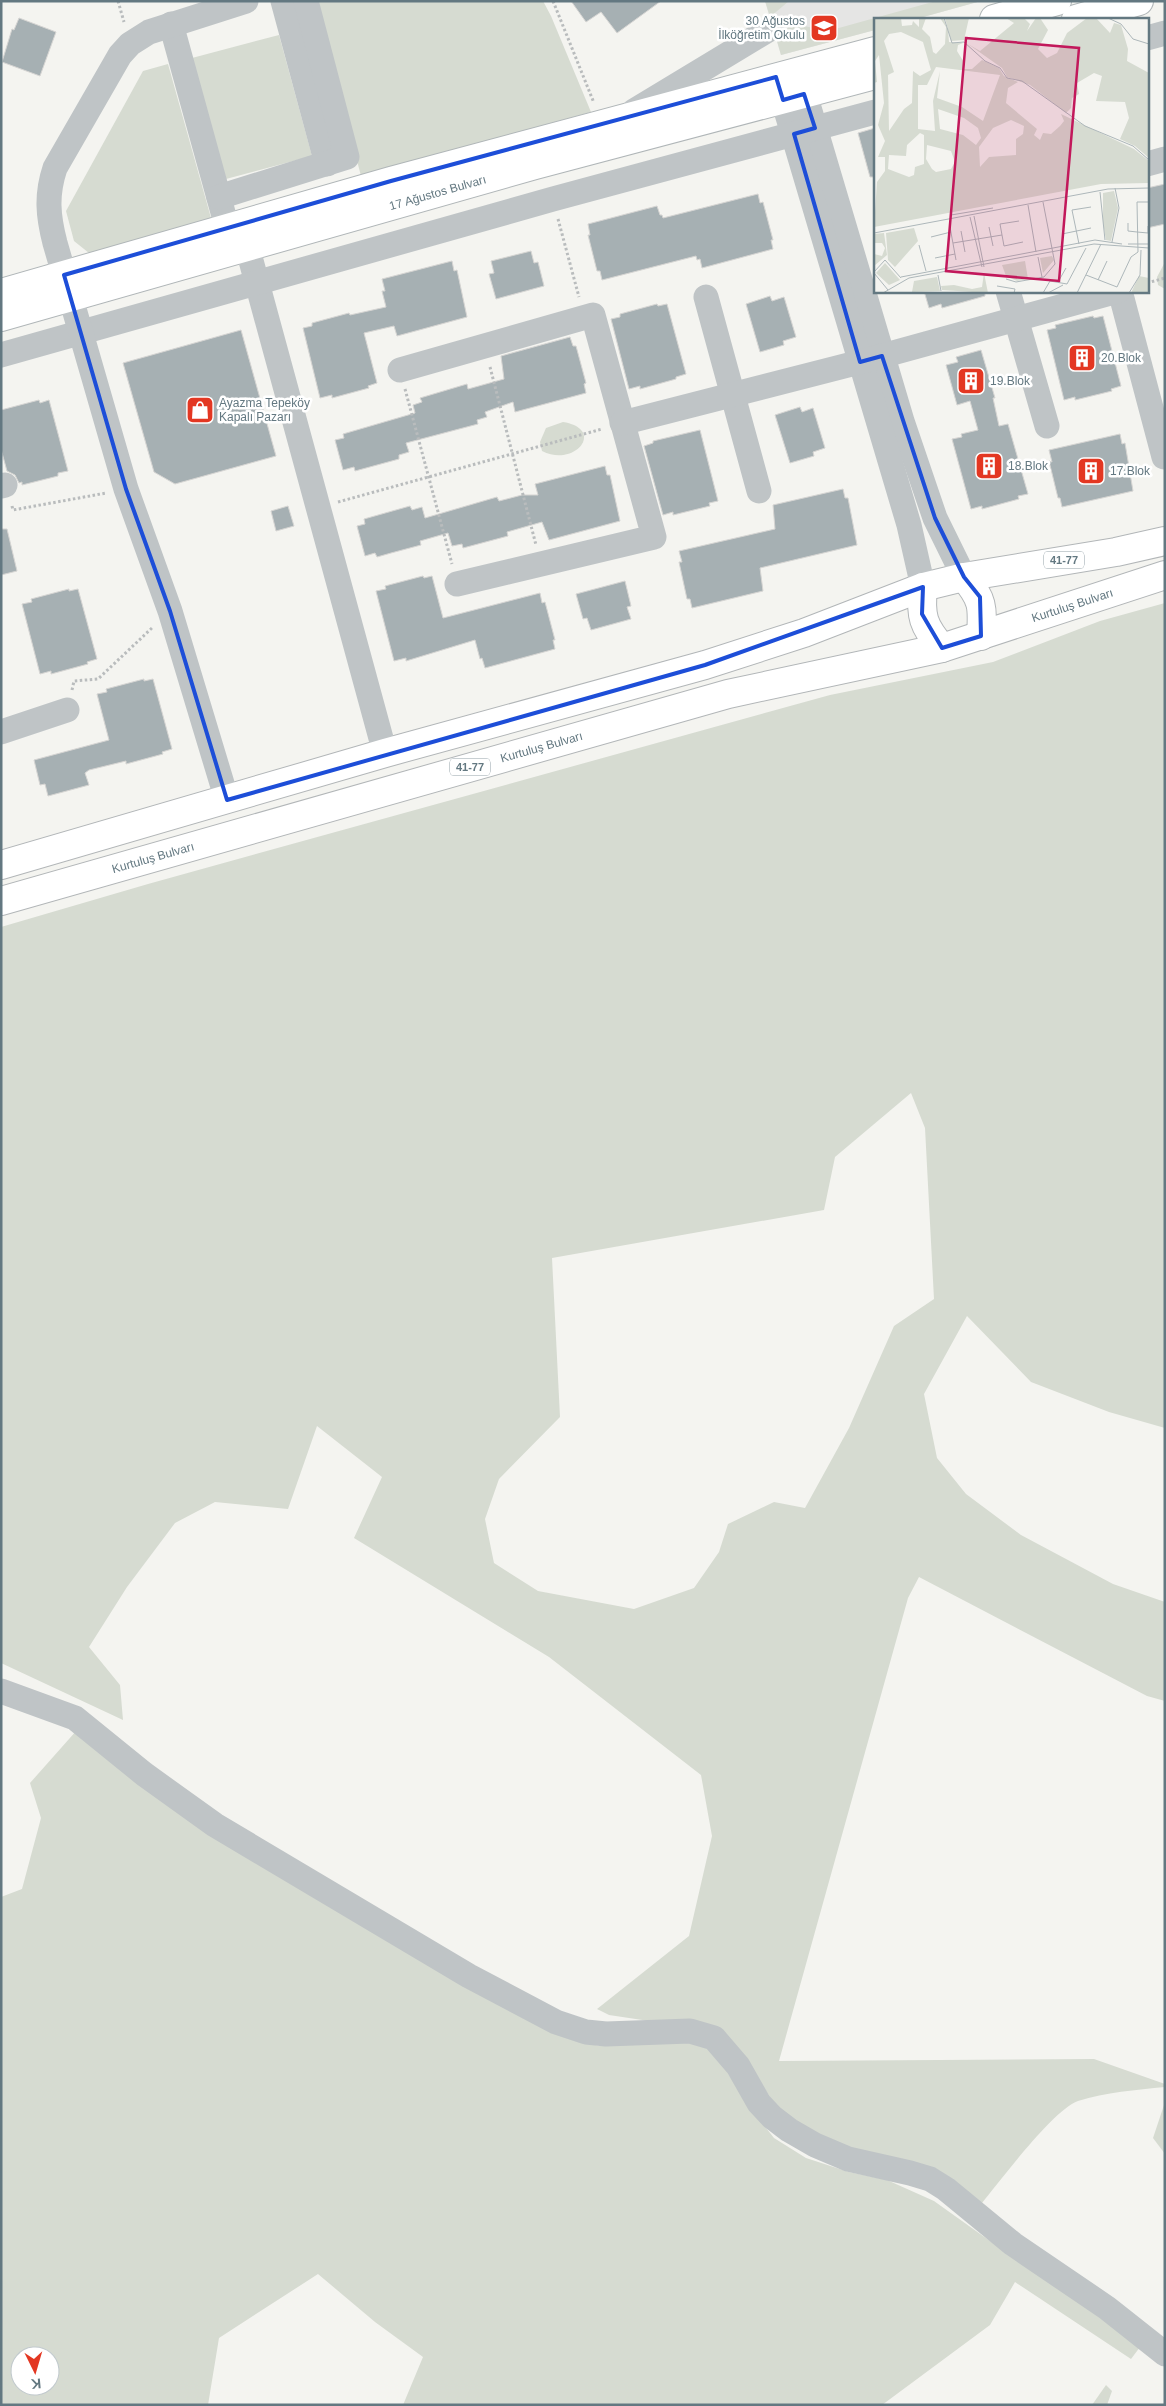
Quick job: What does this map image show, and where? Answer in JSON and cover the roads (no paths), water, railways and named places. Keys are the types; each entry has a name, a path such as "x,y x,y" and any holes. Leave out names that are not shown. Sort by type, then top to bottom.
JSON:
{"main road":[{"path":"998,18 1057,1"},
{"path":"1079,18 1138,1"},
{"name":"17 Ağustos Bulvarı","path":"1,293 68,286 247,246 535,165 790,86 874,51"},
{"name":"17 Ağustos Bulvarı","path":"1,317 68,286 227,226 609,115 790,86 874,75"},
{"name":"41-77","path":"964,577 1116,552 1165,541"},
{"name":"Kurtuluş Bulvarı","path":"981,636 1165,575"},
{"path":"1,865 385,753 704,665 804,633 923,587 964,577 980,597 983,608 981,636 942,648 930,634 922,614 923,587"},
{"name":"Kurtuluş Bulvarı","path":"1,901 728,694 942,648"}],"street":[{"path":"227,800 170,611 126,489 48,217 48,195 54,168 126,47 149,32 246,1"},
{"path":"283,1 326,164"},
{"path":"219,197 347,157 306,1"},
{"path":"171,24 227,226"},
{"path":"609,115 773,27"},
{"path":"1148,38 1165,33"},
{"path":"790,86 871,359 923,587"},
{"path":"1,355 553,199 874,112"},
{"path":"1148,164 1165,159"},
{"path":"247,246 385,753"},
{"path":"1008,292 1047,426"},
{"path":"622,423 871,359 1115,292"},
{"path":"1119,292 1156,399 1164,457"},
{"path":"706,297 734,393 759,490"},
{"path":"400,370 593,315 654,537 457,584"},
{"path":"871,359 935,518 964,577"},
{"path":"1,732 67,710"},
{"path":"1,1691 75,1718 144,1774 215,1825 469,1976 556,2022 586,2032 606,2034 690,2031 714,2038 738,2066 759,2102 772,2117 789,2130 815,2145 848,2158 930,2179 946,2189 1013,2244 1107,2308 1165,2354"}],"place":[{"name":"30 Ağustos İlköğretim Okulu","path":"824,28"},
{"name":"20.Blok","path":"1082,358"},
{"name":"19.Blok","path":"971,381"},
{"name":"Ayazma Tepeköy Kapalı Pazarı","path":"200,410"},
{"name":"18.Blok","path":"989,466"},
{"name":"17.Blok","path":"1091,471"}]}
